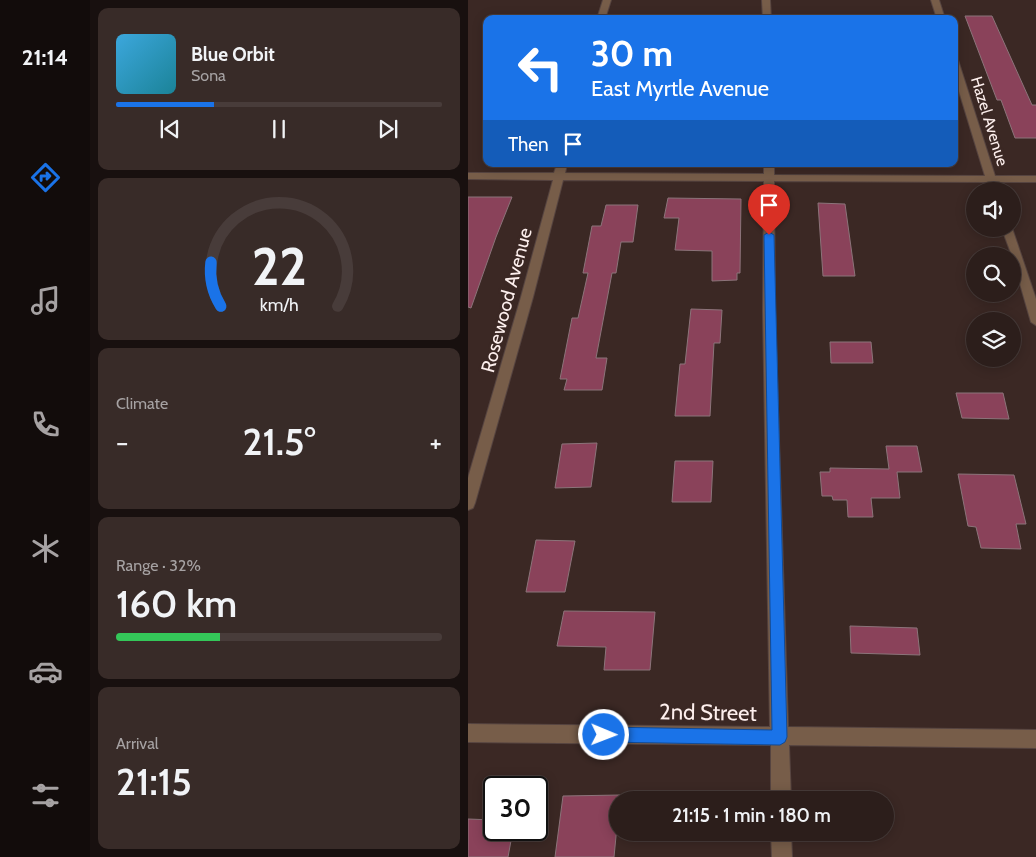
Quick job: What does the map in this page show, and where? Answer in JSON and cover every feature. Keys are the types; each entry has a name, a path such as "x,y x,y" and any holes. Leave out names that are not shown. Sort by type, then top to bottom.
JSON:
{"street":[{"path":"602,15 607,0"},
{"path":"766,0 766,15"},
{"path":"935,0 940,15"},
{"name":"Hazel Avenue","path":"958,73 993,182"},
{"name":"Rosewood Avenue","path":"468,503 527,297 561,167"},
{"path":"769,171 769,312 781,791"},
{"path":"468,176 769,171 1036,179"},
{"path":"1009,237 1036,322"},
{"name":"2nd Street","path":"468,733 1036,739"},
{"path":"781,841 782,857"}],"building":[{"path":"965,16 992,16 1032,105 1037,105 1037,138 1015,138 1001,100 997,100"},
{"path":"468,197 512,197 471,308 468,307"},
{"path":"668,198 741,199 740,273 737,273 737,280 712,281 712,251 675,250 679,218 664,218"},
{"path":"818,203 845,204 855,276 823,276"},
{"path":"606,205 638,205 633,242 621,242 616,273 612,273 596,358 607,358 602,390 564,390 567,379 560,379 572,318 578,318 588,273 583,273 592,226 601,226"},
{"path":"691,309 722,310 720,343 714,343 710,416 675,416 680,364 685,364"},
{"path":"830,342 871,342 873,363 831,363"},
{"path":"956,393 1003,393 1009,419 962,418"},
{"path":"597,443 591,487 555,488 562,444"},
{"path":"886,446 917,446 922,472 897,472 900,498 871,498 873,517 848,517 847,500 833,500 832,496 822,496 820,472 830,472 830,468 889,469"},
{"path":"675,461 713,461 711,502 672,502"},
{"path":"958,474 1014,475 1026,524 1016,524 1021,549 981,548 976,527 968,526"},
{"path":"536,540 575,541 565,592 526,592"},
{"path":"564,611 655,612 650,670 604,670 606,647 557,646"},
{"path":"850,626 917,628 920,655 851,653"},
{"path":"609,795 609,841 616,841 614,857 555,857 563,796"},
{"path":"468,819 483,820 483,841 511,841 508,857 468,857"}],"route":[{"path":"604,735 780,737 769,312 769,235"}]}
